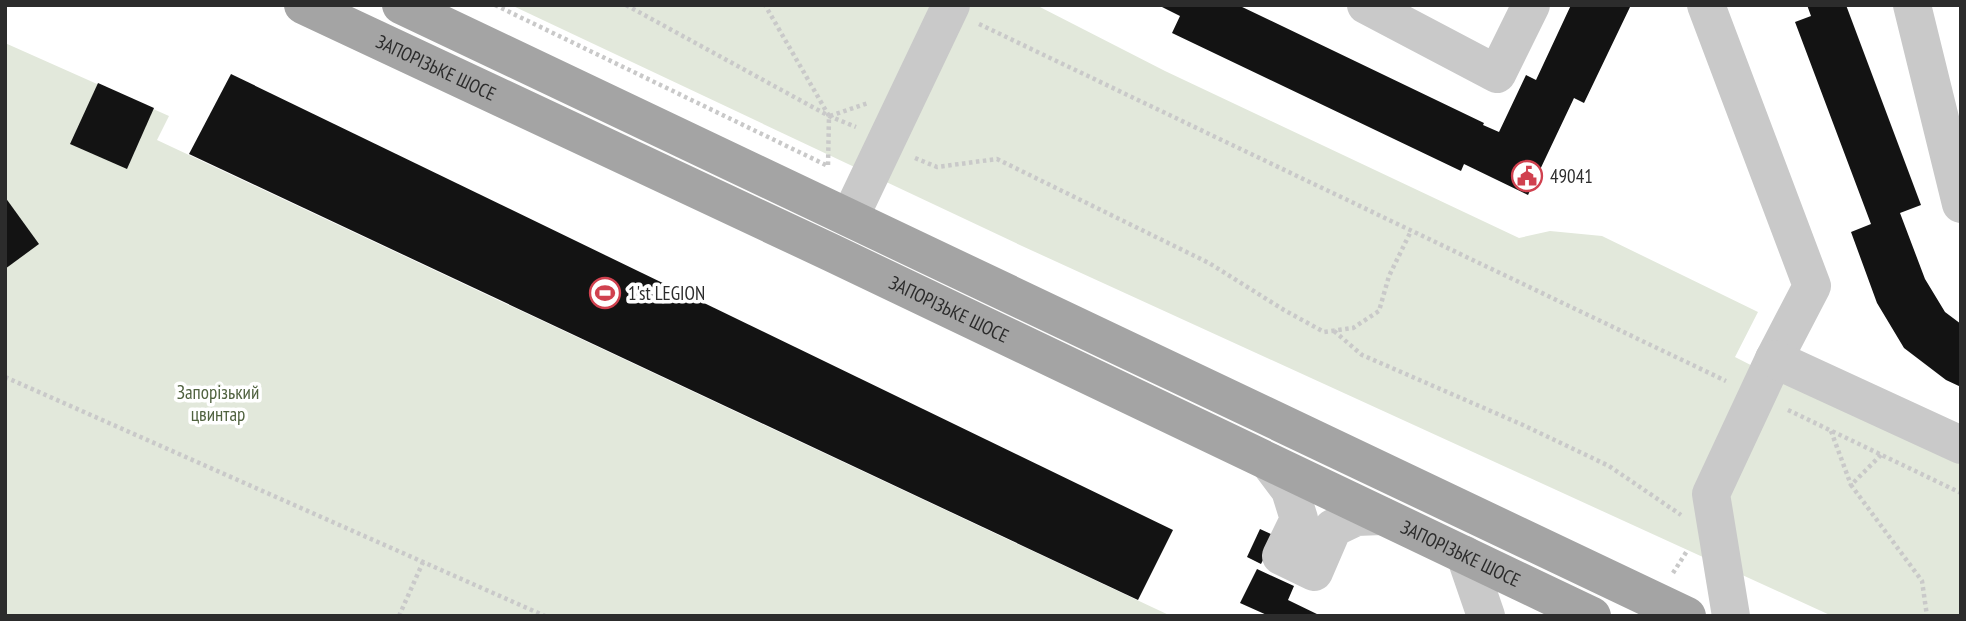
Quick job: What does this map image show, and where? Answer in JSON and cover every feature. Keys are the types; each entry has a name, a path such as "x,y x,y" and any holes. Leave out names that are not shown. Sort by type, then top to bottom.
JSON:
{"main road":[{"name":"ЗАПОРІЗЬКЕ ШОСЕ","path":"303,5 832,253 1592,616"},
{"name":"ЗАПОРІЗЬКЕ ШОСЕ","path":"401,5 1687,616"},
{"path":"832,253 850,217"}],"lane":[{"path":"1366,5 1497,74 1531,5"},
{"path":"1706,5 1812,286 1774,359 1711,494 1731,616"},
{"path":"1912,5 1961,204"},
{"path":"850,217 950,8"},
{"path":"1774,359 1961,445"},
{"path":"1269,462 1290,490 1299,519 1281,556 1314,572 1333,528 1356,517 1382,516"},
{"path":"1465,555 1486,616"}],"path":[{"path":"495,5 828,166 829,116 765,5"},
{"path":"626,5 829,116 887,140 894,150 937,167 997,159 1209,263 1324,332 1353,328 1379,311 1388,276 1410,231"},
{"path":"950,8 1961,493"},
{"path":"1334,331 1362,355 1444,393 1523,425 1609,466 1686,519 1717,535"},
{"path":"5,377 545,616"},
{"path":"1831,431 1851,485 1922,581 1927,616"},
{"path":"1851,485 1881,455"},
{"path":"399,616 423,562"}],"green space":[{"path":"511,5 1036,5 1165,71 1519,238 1550,231 1602,236 1758,312 1735,357 1794,387 1961,463 1961,616 1832,616 1022,246"},
{"name":"Запорізький цвинтар","path":"5,43 169,116 157,140 1171,616 5,616"}],"building":[{"path":"1158,5 1238,5 1499,132 1526,75 1536,80 1571,5 1631,5 1584,103 1574,98 1528,195 1464,164 1461,171 1172,33 1180,16"},
{"path":"1807,5 1846,5 1921,205 1900,213 1925,279 1945,312 1961,324 1961,387 1946,380 1904,348 1877,303 1851,232 1871,224 1795,22 1811,16"},
{"path":"231,74 1173,530 1138,600 189,154"},
{"path":"98,83 154,108 127,169 70,144"},
{"path":"5,197 39,244 5,269"},
{"path":"1260,529 1275,536 1261,564 1247,557"},
{"path":"1257,569 1294,586 1288,600 1321,616 1269,616 1240,603"}],"place":[{"name":"49041","path":"1527,176"},
{"name":"1'st LEGION","path":"605,293"}]}
